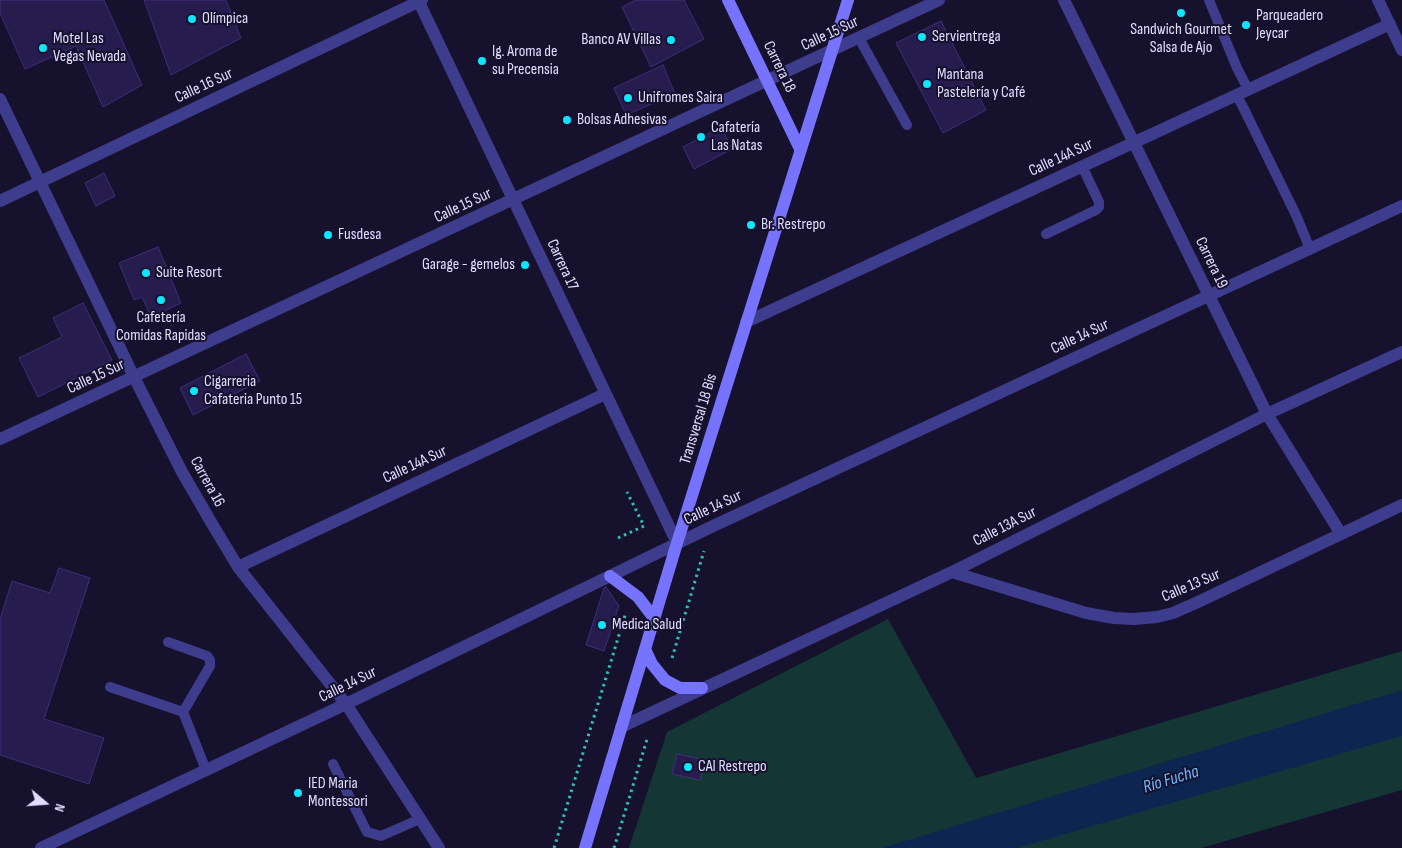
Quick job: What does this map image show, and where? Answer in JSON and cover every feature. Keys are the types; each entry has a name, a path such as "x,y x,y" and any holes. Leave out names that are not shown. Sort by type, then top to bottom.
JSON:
{"main road":[{"name":"Carrera 18","path":"728,0 800,149"},
{"name":"Transversal 18 Bis","path":"585,848 677,543 848,0"},
{"path":"610,576 638,597 654,618"},
{"path":"645,649 652,664 665,680 680,688 702,688"}],"street":[{"name":"Calle 16 Sur","path":"0,201 420,0"},
{"name":"Carrera 17","path":"420,0 677,543"},
{"name":"Calle 15 Sur","path":"0,439 939,0"},
{"name":"Carrera 19","path":"1064,0 1268,414 1341,534"},
{"path":"1378,0 1402,50"},
{"name":"Calle 14A Sur","path":"746,322 1390,24"},
{"name":"Carrera 16","path":"0,99 182,472 238,567 346,704 439,848"},
{"name":"Calle 14 Sur","path":"41,848 346,704 677,543 1402,206"},
{"name":"Calle 13A Sur","path":"621,727 952,572 1268,414 1402,352"},
{"name":"Calle 14A Sur","path":"238,567 605,394"},
{"name":"Calle 13 Sur","path":"952,572 1086,613 1114,618 1157,617 1173,613 1198,602 1402,506"}],"lane":[{"path":"1209,0 1237,68 1248,89"},
{"path":"859,38 907,125"},
{"path":"1236,95 1296,215 1310,249"},
{"path":"1046,234 1099,207 1100,202 1082,166"},
{"path":"168,642 207,656 210,660 210,666 183,712"},
{"path":"110,687 183,712 206,770"},
{"path":"333,764 367,832 381,836 420,819"}],"path":[{"path":"618,538 644,526 627,492"},
{"path":"672,658 705,548"},
{"path":"554,848 628,607"},
{"path":"614,848 649,733"}],"green space":[{"path":"888,619 976,778 1402,651 1402,790 1201,848 629,848 667,732"}],"water":[{"name":"Río Fucha","path":"1402,690 1402,736 1017,848 882,848"}],"building":[{"name":"Motel Las Vegas Nevada","path":"0,0 104,0 142,85 103,107 76,46 25,69 0,13"},
{"name":"Olímpica","path":"144,0 226,0 241,38 171,75"},
{"path":"636,0 684,0 704,39 651,67 622,7"},
{"path":"941,21 986,110 943,133 896,43"},
{"path":"663,65 675,94 626,115 614,88"},
{"path":"721,127 732,149 694,169 683,147"},
{"path":"104,173 115,196 96,206 85,183"},
{"name":"Suite Resort","path":"158,247 181,303 151,317 142,297 134,300 119,263"},
{"path":"83,303 112,360 38,397 19,358 62,337 53,318"},
{"path":"246,354 260,381 193,415 180,388"},
{"path":"59,568 90,578 44,719 104,738 89,784 0,755 0,619 12,581 50,593"},
{"name":"Medica Salud","path":"606,587 619,606 604,651 586,645 604,588"},
{"name":"CAI Restrepo","path":"677,754 705,760 700,780 672,774"}],"place":[{"name":"Sandwich Gourmet Salsa de Ajo","path":"1181,13"},
{"name":"Olímpica","path":"192,19"},
{"name":"Parqueadero Jeycar","path":"1246,25"},
{"name":"Servientrega","path":"922,37"},
{"name":"Banco AV Villas","path":"671,40"},
{"name":"Motel Las Vegas Nevada","path":"43,48"},
{"name":"Ig. Aroma de su Precensia","path":"482,61"},
{"name":"Mantana Pastelería y Café","path":"927,84"},
{"name":"Unifromes Saira","path":"628,98"},
{"name":"Bolsas Adhesivas","path":"567,120"},
{"name":"Cafatería Las Natas","path":"701,137"},
{"name":"Br. Restrepo","path":"751,225"},
{"name":"Fusdesa","path":"328,235"},
{"name":"Garage - gemelos","path":"525,265"},
{"name":"Suite Resort","path":"146,273"},
{"name":"Cafetería Comidas Rapidas","path":"161,300"},
{"name":"Cigarreria Cafateria Punto 15","path":"194,391"},
{"name":"Medica Salud","path":"602,625"},
{"name":"CAI Restrepo","path":"688,767"},
{"name":"IED Maria Montessori","path":"298,793"}]}
